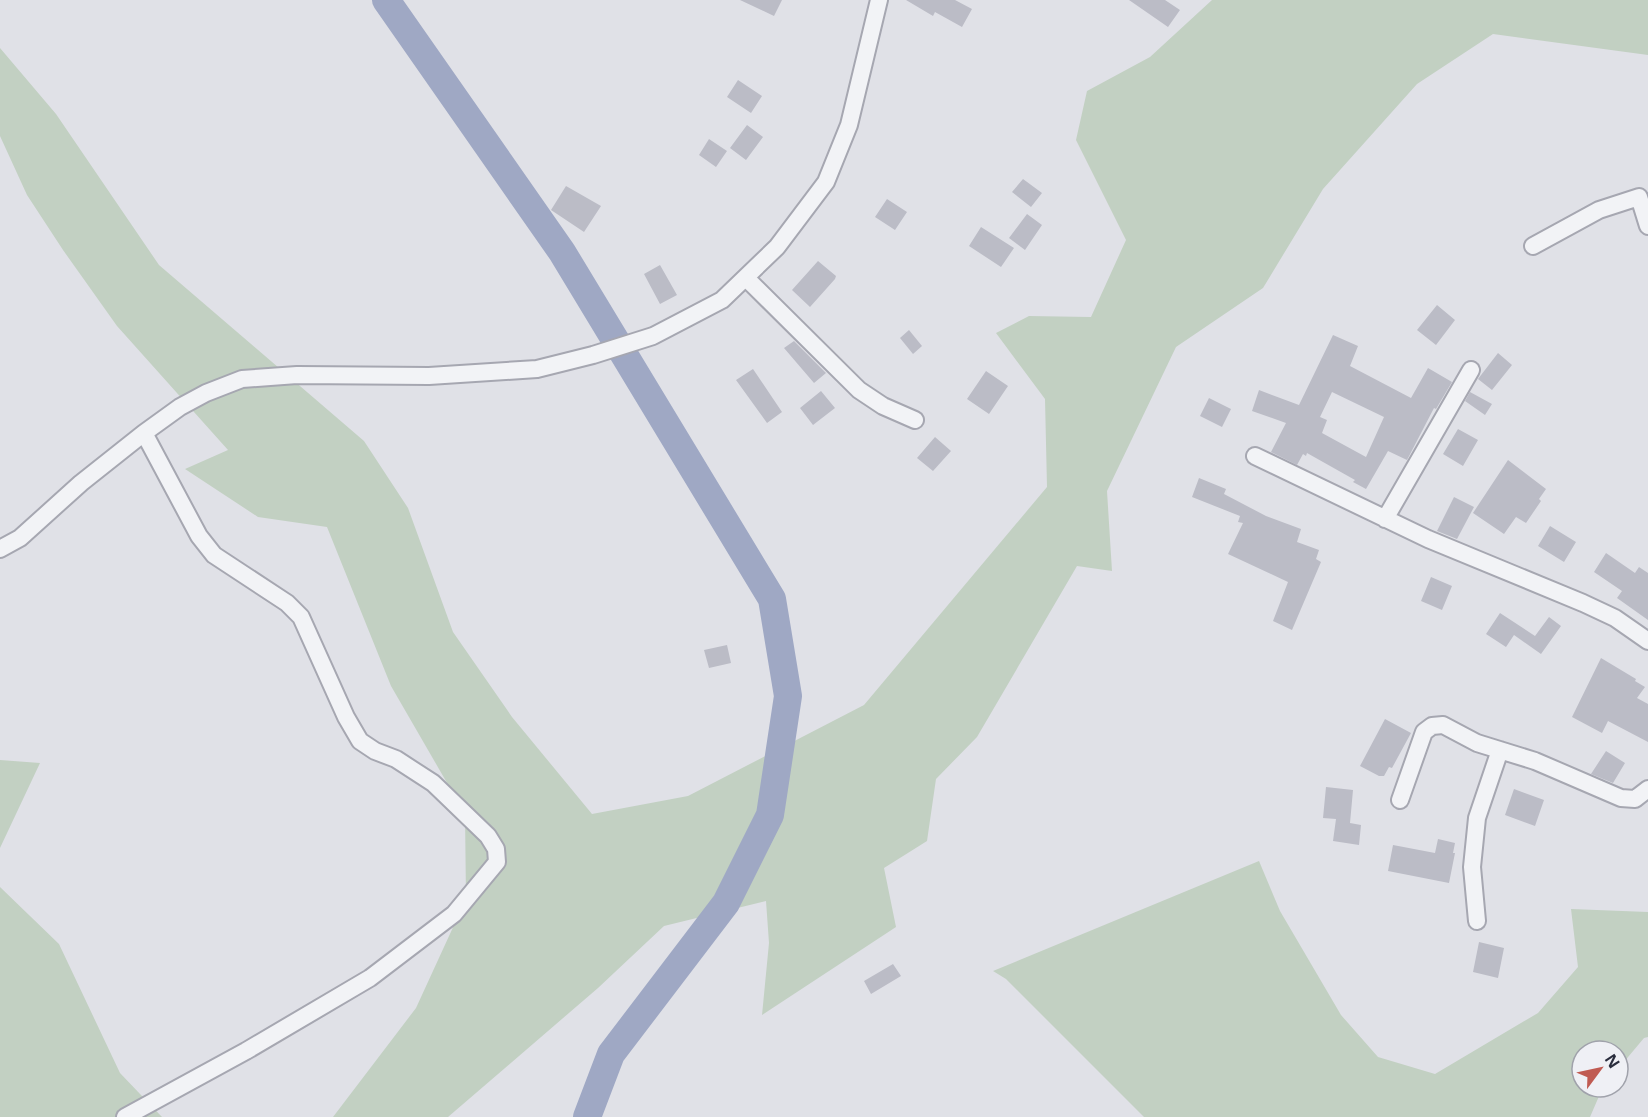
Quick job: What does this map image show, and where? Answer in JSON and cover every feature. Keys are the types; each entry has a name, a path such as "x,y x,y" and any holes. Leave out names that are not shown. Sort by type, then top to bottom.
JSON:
{"street":[{"path":"0,549 20,538 81,483 180,407 206,393 242,379 297,375 429,376 537,369 594,355 653,336 722,300 777,247 826,182 849,125 879,0"},
{"path":"1533,246 1599,210 1639,197 1648,226"},
{"path":"746,278 859,390 883,406 915,420"},
{"path":"1386,519 1471,370"},
{"path":"125,1117 246,1051 370,978 454,914 497,862 496,849 489,837 433,783 396,759 375,751 360,741 346,717 301,617 287,603 214,555 199,536 144,433"},
{"path":"1255,456 1386,519 1615,618 1648,641"},
{"path":"1400,800 1424,732 1432,726 1443,725 1477,743 1535,761 1621,798 1635,799 1648,789"},
{"path":"1477,921 1472,867 1477,818 1500,750"}],"green space":[{"path":"1212,0 1648,0 1648,55 1493,34 1417,84 1323,189 1263,288 1176,347 1107,491 1112,571 1077,566 977,737 936,779 927,841 884,868 896,927 762,1015 769,943 766,901 664,926 598,988 448,1117 333,1117 416,1008 466,899 465,814 391,686 327,527 258,517 185,469 228,450 117,326 27,195 0,136 0,48 56,114 159,265 364,441 408,508 453,632 512,717 592,814 688,796 864,705 1047,487 1045,399 996,333 1029,316 1091,317 1126,240 1076,140 1087,91 1150,57"},
{"path":"0,760 40,763 0,848"},
{"path":"1259,861 1280,911 1341,1015 1378,1057 1435,1074 1538,1013 1578,967 1571,909 1648,912 1648,1037 1644,1038 1630,1055 1630,1039 1570,1039 1570,1099 1598,1099 1590,1117 1144,1117 1006,979 993,971"},
{"path":"0,887 59,944 120,1073 162,1117 0,1117"}],"building":[{"path":"740,0 782,0 774,16"},
{"path":"906,0 955,0 972,9 962,27 935,12 933,16"},
{"path":"1129,0 1165,0 1180,10 1168,27"},
{"path":"738,80 762,96 751,113 727,97"},
{"path":"747,125 763,137 746,160 730,148"},
{"path":"709,139 727,151 716,167 699,155"},
{"path":"1023,179 1042,193 1031,207 1012,192"},
{"path":"566,186 601,206 584,232 551,210"},
{"path":"887,199 907,212 895,230 875,217"},
{"path":"1027,214 1042,225 1025,250 1009,238"},
{"path":"981,227 1014,248 1001,267 969,246"},
{"path":"818,261 836,276 810,307 792,290"},
{"path":"660,265 677,295 660,304 644,274"},
{"path":"1437,305 1455,320 1436,345 1417,330"},
{"path":"909,330 922,346 913,354 900,338"},
{"path":"1333,335 1358,346 1350,366 1411,398 1428,368 1452,382 1436,409 1434,408 1407,460 1388,451 1366,489 1353,482 1355,480 1307,453 1306,456 1303,454 1297,465 1271,452 1286,423 1252,411 1259,390 1299,405","holes":["1332,392 1384,417 1366,457 1322,433 1327,420 1320,417"]},
{"path":"794,341 826,373 814,383 784,348"},
{"path":"1498,353 1512,365 1492,390 1478,379"},
{"path":"753,369 782,412 767,423 736,380"},
{"path":"986,371 1008,386 989,414 967,399"},
{"path":"821,391 835,408 813,425 800,408"},
{"path":"1470,392 1492,404 1485,415 1465,401"},
{"path":"1209,398 1231,409 1222,427 1200,416"},
{"path":"1458,429 1478,440 1463,466 1443,454"},
{"path":"935,437 951,451 933,471 917,458"},
{"path":"1508,460 1546,489 1526,523 1516,517 1504,534 1473,513"},
{"path":"1199,478 1226,489 1224,494 1266,516 1301,529 1297,542 1319,550 1316,559 1321,562 1292,630 1273,621 1288,582 1228,554 1243,523 1238,522 1240,516 1192,497"},
{"path":"1454,497 1474,507 1457,539 1437,531"},
{"path":"1550,526 1576,542 1564,562 1538,546"},
{"path":"1606,553 1635,573 1639,567 1648,573 1648,620 1617,598 1622,591 1594,572"},
{"path":"1431,577 1452,586 1442,610 1421,601"},
{"path":"1500,613 1535,636 1549,617 1561,626 1541,654 1514,635 1506,647 1486,634"},
{"path":"727,645 731,663 709,668 704,650"},
{"path":"1601,658 1645,687 1637,698 1648,704 1648,742 1608,721 1602,733 1572,717"},
{"path":"1385,719 1411,733 1392,768 1389,767 1384,776 1379,776 1360,766"},
{"path":"1606,751 1625,763 1613,783 1591,774"},
{"path":"1326,787 1353,790 1350,823 1361,825 1359,845 1333,841 1336,819 1323,818"},
{"path":"1514,789 1544,800 1535,826 1505,815"},
{"path":"1438,839 1455,843 1449,883 1388,871 1393,845 1435,853"},
{"path":"1479,942 1504,948 1498,978 1473,972"},
{"path":"893,964 901,976 871,994 864,981"}],"waterway":[{"path":"386,0 562,252 772,599 788,696 770,815 726,903 611,1054 587,1117"}]}
